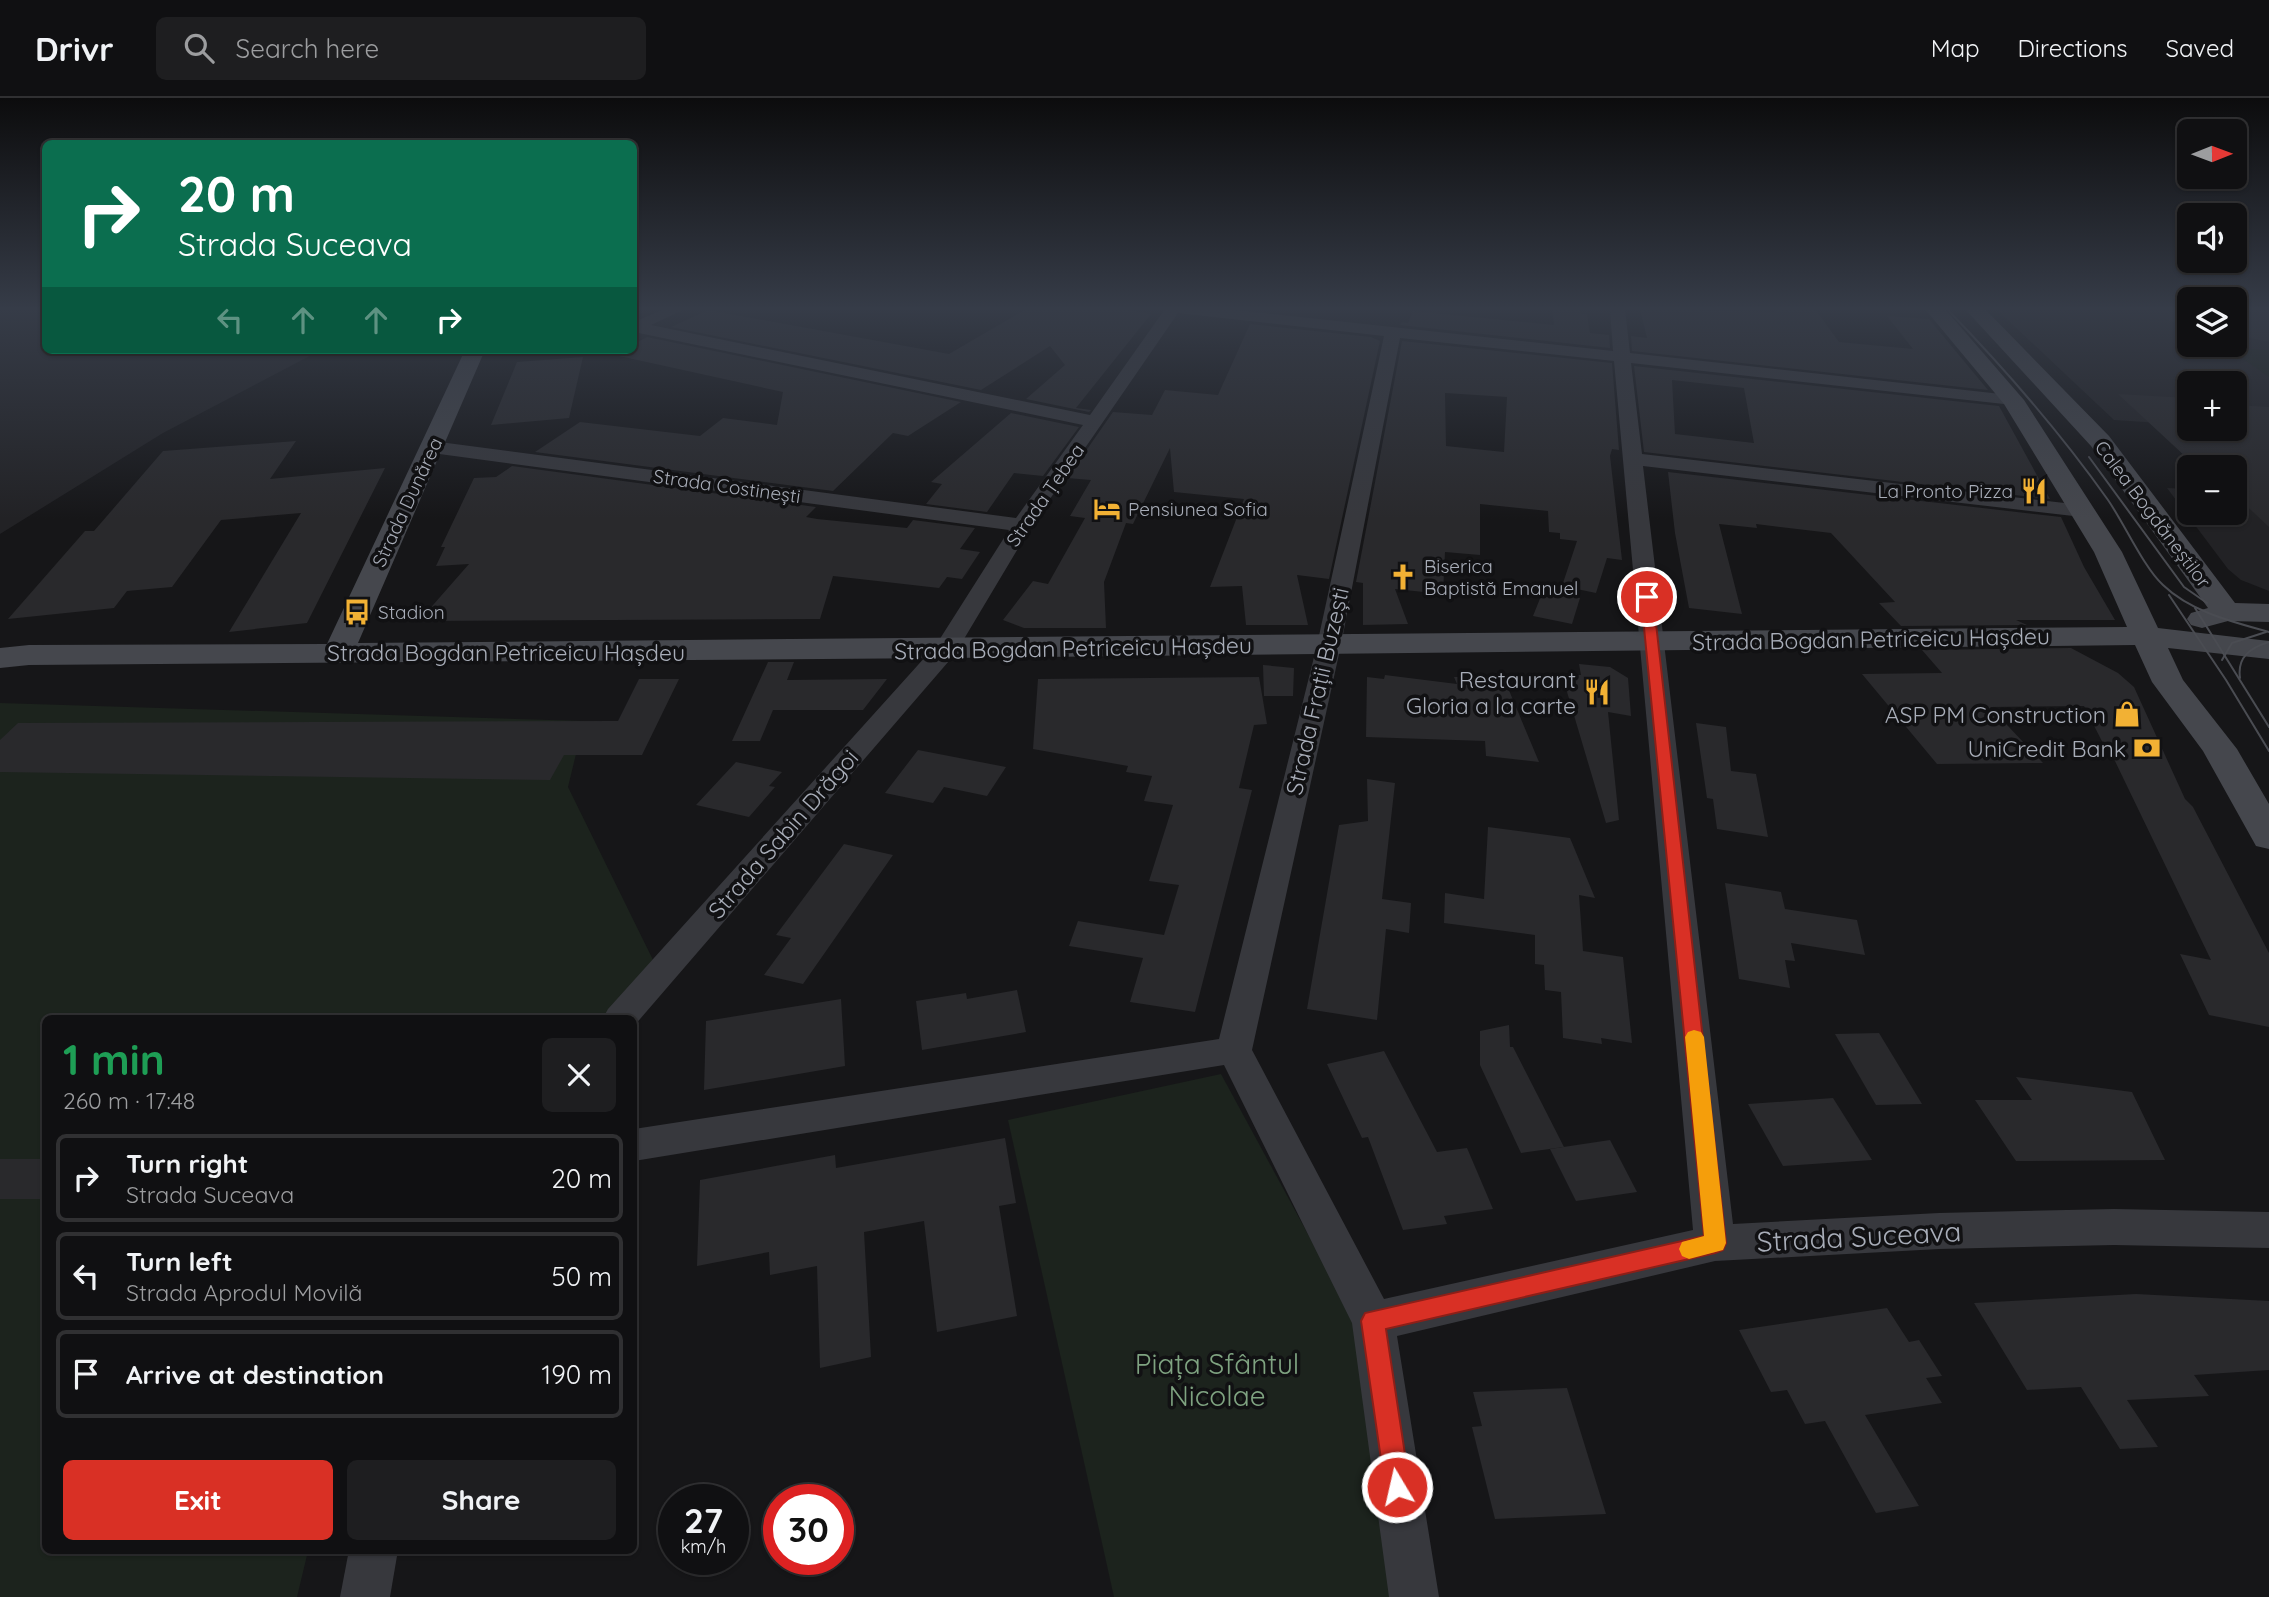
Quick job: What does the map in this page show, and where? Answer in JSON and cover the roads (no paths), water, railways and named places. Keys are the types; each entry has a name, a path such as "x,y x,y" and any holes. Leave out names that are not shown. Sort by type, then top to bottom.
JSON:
{"street":[{"name":"Strada Dunărea","path":"338,654 462,379"},
{"path":"887,379 1096,422"},
{"name":"Strada Țebea","path":"946,649 1022,526 1125,379"},
{"name":"Strada Frații Buzești","path":"1234,1050 1329,645 1383,379"},
{"path":"1625,379 1715,1243"},
{"path":"1822,379 2013,400"},
{"path":"1995,379 2013,400 2108,552 2168,682 2219,749 2269,837"},
{"name":"Calea Bogdăneștilor","path":"2040,379 2100,442 2225,612 2200,642"},
{"name":"Strada Costinești","path":"432,447 1022,526"},
{"path":"1635,459 2082,511"},
{"path":"2147,635 2225,612 2269,613"},
{"path":"2147,635 2269,650"},
{"name":"Strada Bogdan Petriceicu Hașdeu","path":"0,657 2147,635"},
{"path":"2200,642 2194,663 2219,749"},
{"name":"Strada Sabin Drăgoi","path":"623,1015 946,649"},
{"path":"637,1145 1234,1050 1373,1321 1414,1597"},
{"name":"Strada Suceava","path":"1373,1321 1715,1243 2073,1227 2269,1230"},
{"path":"365,1597 372,1554"}],"tram line":[{"path":"2012,379 2071,450 2108,500 2141,557 2163,585 2199,609 2269,632"},
{"path":"2089,457 2184,587 2207,603"},
{"path":"2169,595 2226,680 2269,751"},
{"path":"2195,608 2225,656"},
{"path":"2225,656 2232,643 2266,632"},
{"path":"2240,678 2241,664 2246,654 2269,642"},
{"path":"2222,660 2225,656"},
{"path":"2225,656 2269,727"}],"place":[{"name":"La Pronto Pizza","path":"2034,491"},
{"name":"Pensiunea Sofia","path":"1107,509"},
{"name":"Biserica Baptistă Emanuel","path":"1403,577"},
{"name":"Stadion","path":"357,612"},
{"name":"Restaurant Gloria a la carte","path":"1597,692"},
{"name":"ASP PM Construction","path":"2127,714"},
{"name":"UniCredit Bank","path":"2147,748"}],"park label":[{"name":"Piața Sfântul Nicolae","path":"1217,1379"}]}
